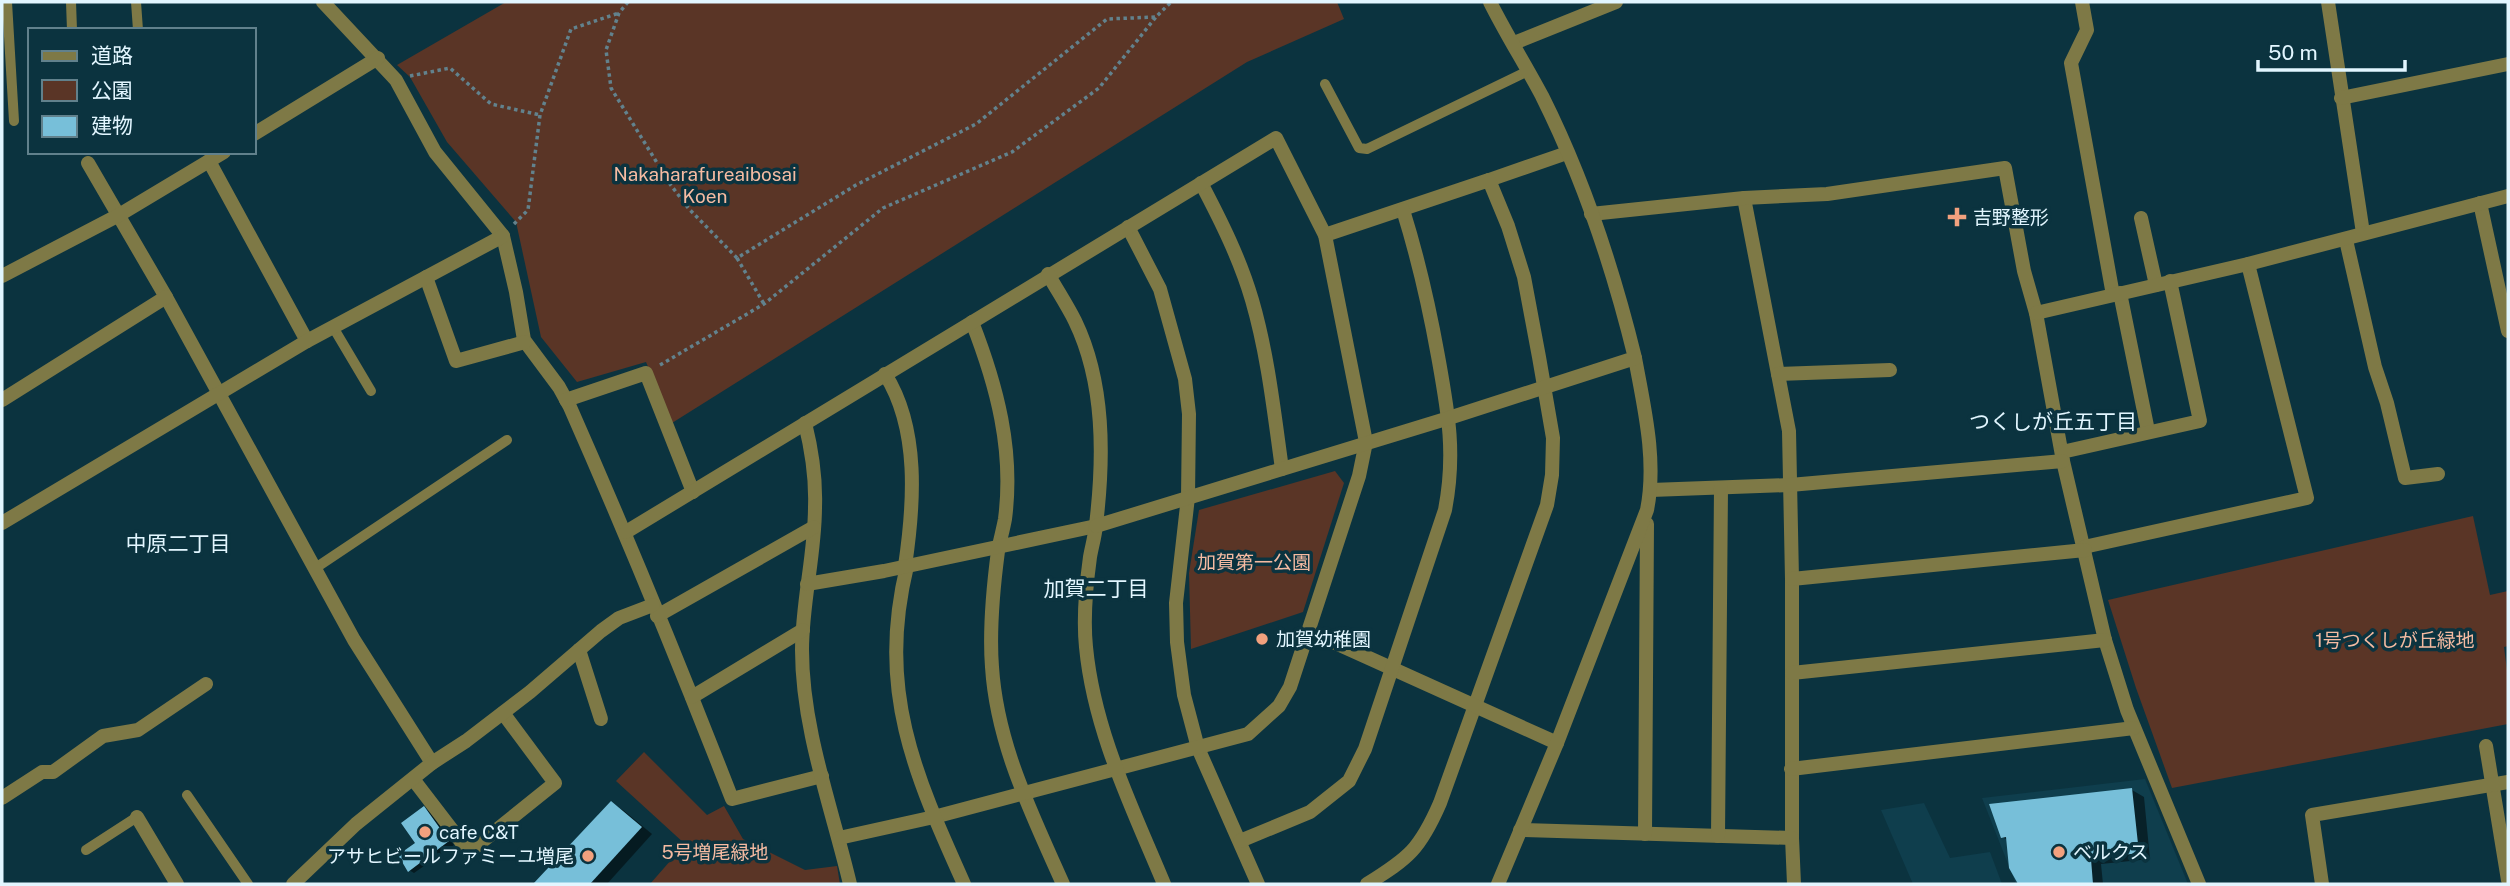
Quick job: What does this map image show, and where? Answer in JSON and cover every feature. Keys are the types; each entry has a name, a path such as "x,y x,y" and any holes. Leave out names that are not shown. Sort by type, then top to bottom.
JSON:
{"street":[{"path":"323,2 396,80 435,152 503,236 525,342 566,400 626,532 732,799 822,776"},
{"path":"1490,2 1514,43 1567,153 1612,274 1635,358 1651,468 1647,510 1558,743 1498,884"},
{"path":"1514,43 1601,4 1616,2"},
{"path":"2082,2 2087,30 2071,63 2116,294 2148,432"},
{"path":"2328,2 2363,233"},
{"path":"256,133 378,58"},
{"path":"2341,98 2508,64"},
{"path":"626,532 1276,138 1325,235 1366,442 1359,476 1290,687 1272,714 1248,734 934,817 839,838"},
{"path":"1325,235 1567,153"},
{"path":"2,276 119,215 220,154"},
{"path":"209,161 307,341"},
{"path":"88,163 219,392 354,640 432,763"},
{"path":"1591,214 1744,198 1827,194 2005,168 2024,271 2036,313 2062,457 2105,640 2134,728 2199,884"},
{"path":"1367,884 1403,862 1426,836 1547,505 1552,475 1553,438 1544,386 1524,277 1508,226 1489,180"},
{"path":"1201,183 1224,226 1251,298 1267,370 1282,469"},
{"path":"2036,313 2346,240 2363,233 2508,196"},
{"path":"1744,198 1789,431 1792,579 1791,838 1794,884"},
{"path":"2480,203 2508,331"},
{"path":"1240,841 1310,813 1349,781 1365,749 1445,510 1452,454 1449,418 1428,302 1403,210"},
{"path":"2141,218 2156,285"},
{"path":"1128,227 1160,289 1185,379 1189,414 1188,497 1177,603 1177,642 1184,695 1198,748 1258,884"},
{"path":"2,523 307,341 503,236"},
{"path":"2346,240 2375,367 2388,403 2405,478 2438,474"},
{"path":"1792,579 2085,548 2307,498 2248,264"},
{"path":"1048,274 1076,322 1096,394 1101,452 1096,526 1087,594 1086,644 1091,685 1116,770 1164,884"},
{"path":"426,277 456,361 525,342"},
{"path":"1651,490 1790,485 2062,457 2148,432 2200,421 2171,281"},
{"path":"2,400 166,297"},
{"path":"972,322 989,365 1002,414 1007,456 1005,520 999,547 992,616 992,669 1008,755 1063,884"},
{"path":"807,584 1096,526 1635,358"},
{"path":"1778,374 1890,370"},
{"path":"566,400 646,373 693,492"},
{"path":"886,374 896,391 909,444 911,510 896,631 898,692 904,733 934,817 964,884"},
{"path":"805,423 813,456 815,508 803,630 805,694 822,776 850,884"},
{"path":"1718,836 1721,488"},
{"path":"1645,834 1647,510"},
{"path":"293,884 356,824 432,763 503,713 619,618 655,610 814,527"},
{"path":"692,697 803,630"},
{"path":"1309,631 1558,743"},
{"path":"1792,673 2105,640"},
{"path":"579,650 601,719"},
{"path":"2,798 42,772 52,772 103,736 138,730 206,684"},
{"path":"413,779 469,852 555,783 503,713"},
{"path":"1791,769 2134,728"},
{"path":"2486,746 2508,880"},
{"path":"2322,884 2312,815 2508,782"},
{"path":"138,817 177,884"},
{"path":"1520,830 1791,838"}],"lane":[{"path":"7,2 14,121"},
{"path":"71,2 72,28"},
{"path":"136,2 138,28"},
{"path":"1325,84 1359,148 1367,149 1528,71"},
{"path":"333,327 371,391"},
{"path":"314,569 507,440"},
{"path":"187,795 248,884"},
{"path":"86,850 138,817"}],"path":[{"path":"628,2 618,13 606,50 611,88 670,184 689,209 737,258 764,304"},
{"path":"646,373 764,304 883,208 1012,152 1099,88 1171,2"},
{"path":"503,236 528,210 540,115 571,29 618,13"},
{"path":"737,258 856,185 976,124 1107,19 1156,17"},
{"path":"396,80 450,68 491,104 540,115"}],"shaded area":[{"path":"2145,779 2188,884 2016,884 1982,798"},
{"path":"1924,803 1950,858 1990,852 2002,884 1913,884 1881,810"}],"green space":[{"name":"Nakaharafureaibosai Koen","path":"506,2 1337,2 1344,19 1247,62 672,423 646,362 577,382 541,337 516,222 447,142 410,77 397,65"},
{"name":"加賀第一公園","path":"1335,471 1344,483 1303,612 1191,649 1189,573 1199,510"},
{"name":"1号つくしが丘緑地","path":"2473,516 2490,595 2508,591 2508,646 2504,647 2508,678 2508,724 2172,788 2108,600"},
{"name":"5号増尾緑地","path":"644,752 707,815 724,806 743,839 805,870 837,866 840,884 650,884 685,844 616,781"}],"building":[{"path":"2132,788 2139,853 2091,859 2093,884 2018,884 2009,868 2006,837 2001,838 1989,804"},
{"name":"アサヒビールファミーユ増尾","path":"611,801 642,827 590,884 533,884"},
{"name":"cafe C&T","path":"424,806 449,841 408,872 398,855 415,843 401,823"}],"place":[{"name":"吉野整形","path":"1957,217"},
{"name":"加賀幼稚園","path":"1262,639"},
{"name":"cafe C&T","path":"425,832"},
{"name":"ベルクス","path":"2059,852"},
{"name":"アサヒビールファミーユ増尾","path":"588,856"}],"district":[{"name":"つくしが丘五丁目","path":"2053,421"},
{"name":"中原二丁目","path":"178,543"},
{"name":"加賀二丁目","path":"1096,588"}]}
